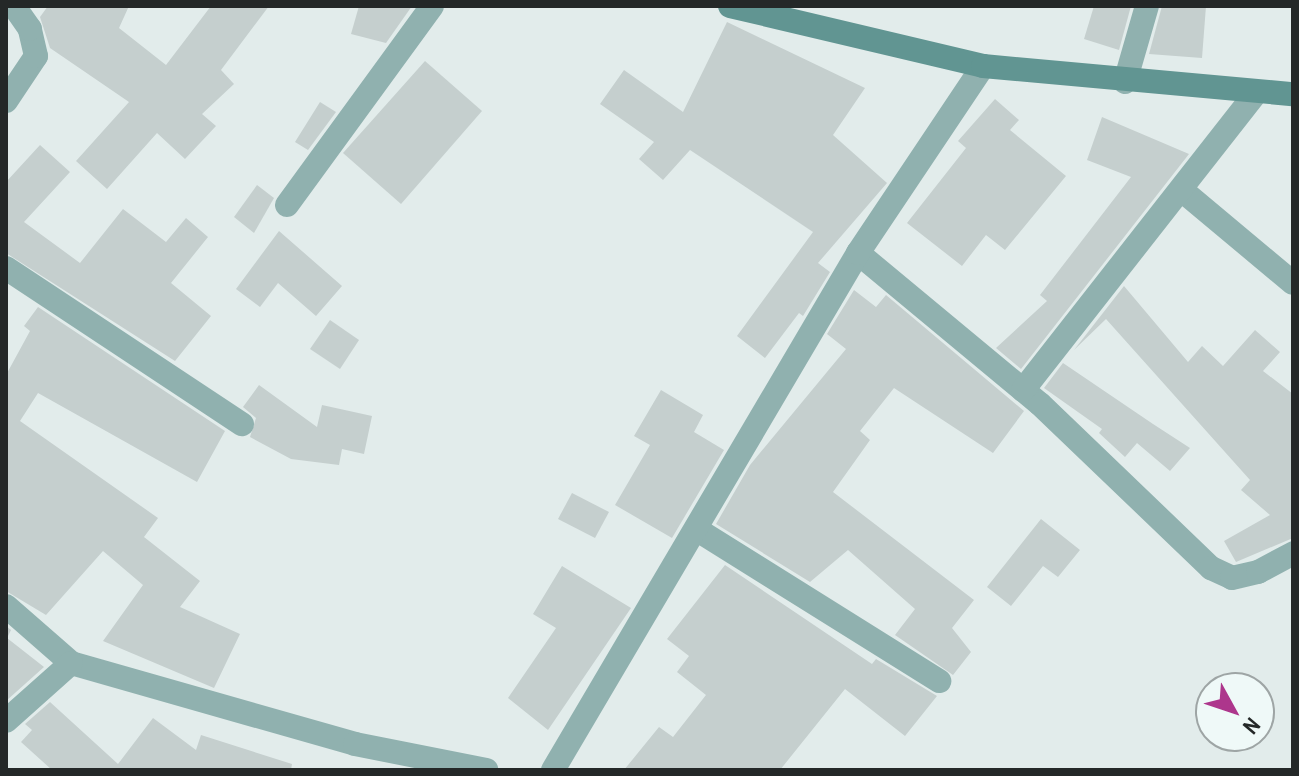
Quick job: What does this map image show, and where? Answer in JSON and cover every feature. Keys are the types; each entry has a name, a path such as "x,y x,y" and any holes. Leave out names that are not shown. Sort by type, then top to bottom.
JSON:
{"street":[{"path":"6,101 36,56 30,29 14,6"},
{"path":"287,205 432,6"},
{"path":"730,6 983,66 1255,94 1293,94"},
{"path":"1125,82 1147,6"},
{"path":"553,770 858,253 983,66"},
{"path":"1023,390 1184,192 1255,94"},
{"path":"1184,192 1293,283"},
{"path":"858,253 1023,390 1211,568 1232,578 1293,553"},
{"path":"6,268 242,424"},
{"path":"696,529 939,681"},
{"path":"6,606 71,663 355,744 486,770"},
{"path":"6,721 71,663"}],"building":[{"path":"48,6 129,6 119,28 166,65 211,6 269,6 221,70 234,84 202,114 216,126 185,159 157,133 107,189 76,161 129,102 50,48 40,17"},
{"path":"359,6 412,6 386,43 351,34"},
{"path":"1094,6 1131,6 1119,50 1084,39"},
{"path":"1162,6 1206,6 1202,58 1149,54"},
{"path":"727,22 865,88 833,135 887,183 818,263 830,272 803,316 799,313 765,358 737,336 813,232 690,150 663,180 639,159 654,142 600,104 624,70 683,112"},
{"path":"425,61 482,111 401,204 343,153"},
{"path":"995,99 1019,120 1010,130 1066,176 1005,250 986,235 962,266 907,223 966,148 958,141"},
{"path":"320,102 336,112 308,150 295,142"},
{"path":"1102,117 1189,154 1021,369 996,348 1047,301 1040,295 1131,177 1087,160"},
{"path":"40,145 70,172 24,222 80,263 123,209 166,242 186,218 208,237 171,283 211,316 175,361 6,253 6,182"},
{"path":"257,185 274,198 254,233 234,217"},
{"path":"279,231 342,286 316,316 278,283 260,307 236,289"},
{"path":"1124,286 1188,362 1202,346 1223,366 1255,330 1280,352 1263,371 1293,394 1293,538 1236,562 1224,541 1270,515 1241,490 1250,480 1106,319 1074,350"},
{"path":"854,290 876,307 886,295 1024,411 993,453 894,388 860,431 870,440 833,492 974,600 952,628 971,652 953,675 895,635 915,609 848,550 810,582 716,524 750,465 846,349 827,334"},
{"path":"38,307 225,431 197,482 38,393 20,421 158,518 144,537 200,581 180,607 240,634 214,688 103,641 143,585 103,551 46,615 6,591 6,375 30,331 24,326"},
{"path":"330,320 359,340 340,369 310,349"},
{"path":"1063,363 1190,448 1170,471 1137,443 1125,457 1099,433 1102,429 1044,388"},
{"path":"259,385 317,427 322,405 372,416 364,454 342,449 339,465 291,459 250,437 256,418 243,407"},
{"path":"661,390 703,415 694,432 724,450 672,538 615,505 650,445 634,436"},
{"path":"572,493 609,512 595,538 558,519"},
{"path":"1041,519 1080,550 1058,577 1043,566 1011,606 987,587"},
{"path":"725,565 872,664 876,659 937,696 905,736 845,689 780,770 624,770 659,727 673,737 706,695 677,672 689,656 667,639"},
{"path":"562,566 631,608 548,730 508,698 556,628 533,614"},
{"path":"6,626 11,630 7,638 44,667 6,701"},
{"path":"50,702 118,764 153,718 196,750 201,735 292,764 291,770 52,770 21,742 32,730 25,724"}]}
